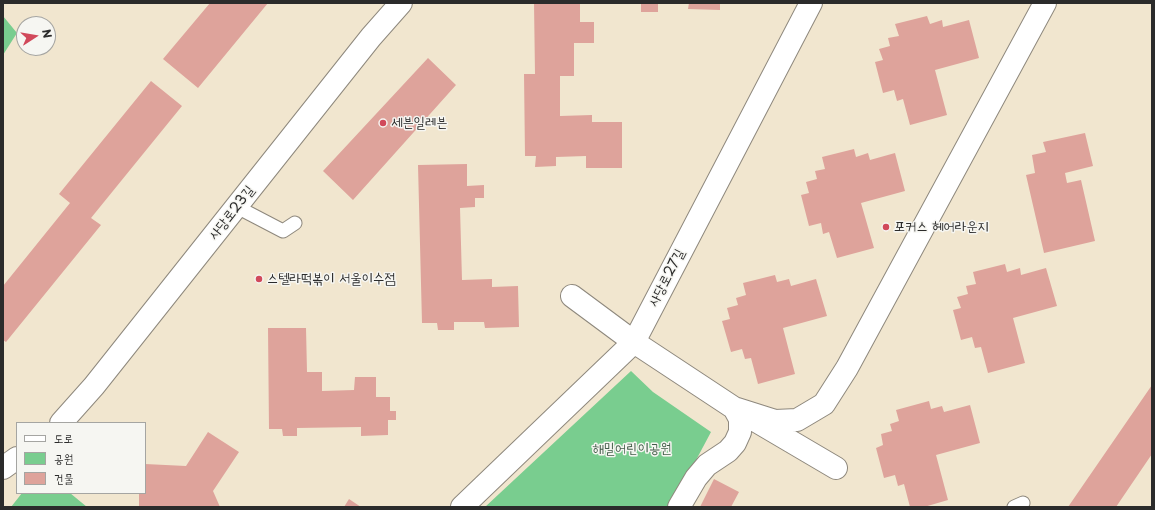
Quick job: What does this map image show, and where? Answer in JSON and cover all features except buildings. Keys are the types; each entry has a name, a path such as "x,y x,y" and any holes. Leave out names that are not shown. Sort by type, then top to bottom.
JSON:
{"street":[{"name":"사당로23길","path":"62,422 94,386 371,37 402,3"},
{"name":"사당로27길","path":"462,507 634,342 811,3"},
{"path":"734,408 775,421 797,420 824,404 847,368 1046,3"},
{"path":"572,296 634,342 734,408 836,468"},
{"path":"679,507 696,478 707,465 728,451 736,443 740,432 740,419 734,408"},
{"path":"3,468 16,459"}],"lane":[{"path":"237,207 283,230 295,223"},
{"path":"1014,507 1023,503 1022,507"}],"green space":[{"path":"3,16 16,32 16,35 3,55"},
{"name":"해밀어린이공원","path":"631,371 653,392 711,432 671,507 485,507"},
{"path":"21,494 71,494 87,507 11,507"}],"place":[{"name":"세븐일레븐","path":"383,123"},
{"name":"포커스 헤어라운지","path":"886,227"},
{"name":"스텔라떡볶이 서울이수점","path":"259,279"}]}
